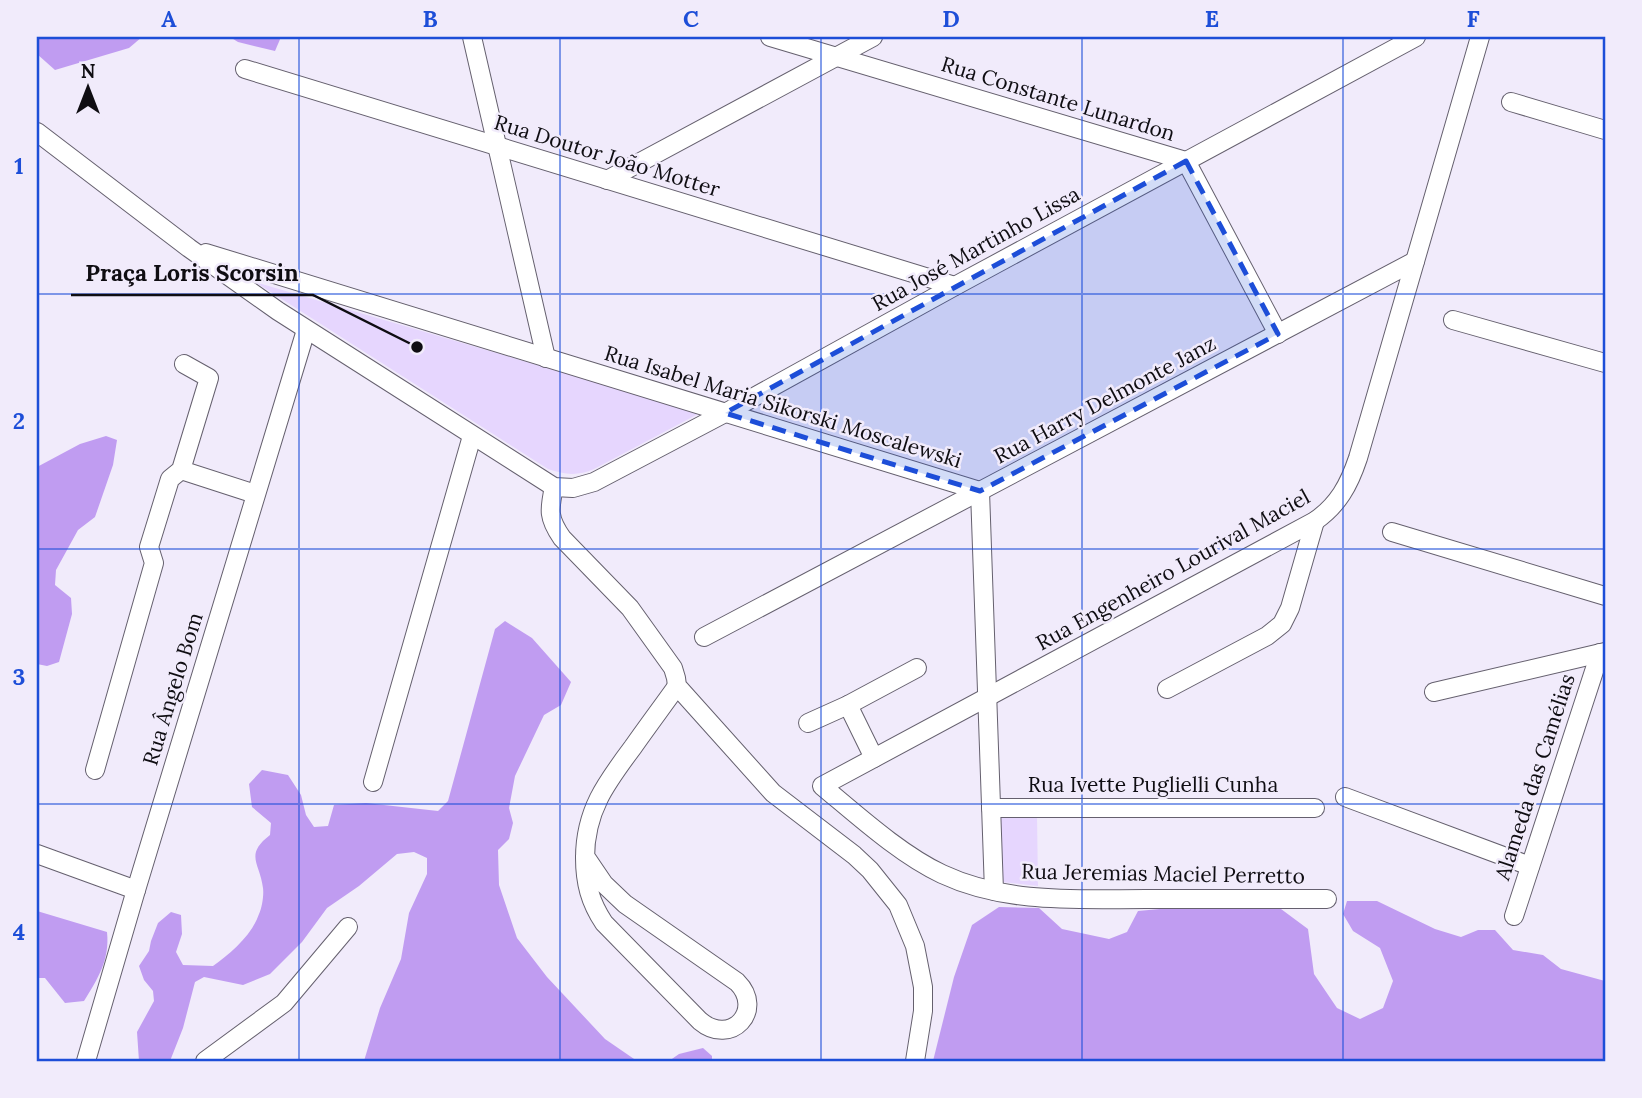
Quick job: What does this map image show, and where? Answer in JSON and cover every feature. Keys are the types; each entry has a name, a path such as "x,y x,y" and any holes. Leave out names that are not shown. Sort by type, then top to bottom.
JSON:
{"street":[{"path":"472,37 546,358"},
{"name":"Rua Constante Lunardon","path":"770,37 1186,162 1278,334"},
{"path":"607,180 873,37"},
{"name":"Rua José Martinho Lissa","path":"554,487 573,488 594,482 1416,37"},
{"name":"Rua Engenheiro Lourival Maciel","path":"821,786 1315,522 1334,505 1351,479 1480,37"},
{"name":"Rua Doutor João Motter","path":"245,69 956,286"},
{"path":"1511,102 1605,130"},
{"path":"37,132 189,248 306,330 554,487 549,513 553,526 635,614 673,668 677,686 773,793 854,855 870,870 898,905 915,946 923,987 923,1011 915,1061"},
{"name":"Rua Isabel Maria Sikorski Moscalewski","path":"189,248 980,491 994,891"},
{"name":"Rua Harry Delmonte Janz","path":"704,637 1415,261"},
{"path":"1452,320 1605,363"},
{"name":"Rua Ângelo Bom","path":"86,1061 306,330"},
{"path":"95,770 154,563 149,547 170,479 181,470 209,378 184,364"},
{"path":"373,782 472,436"},
{"path":"181,470 255,494"},
{"path":"1167,689 1267,636 1282,625 1290,608 1315,522"},
{"path":"1392,532 1605,596"},
{"path":"1434,692 1603,652"},
{"name":"Alameda das Camélias","path":"1514,916 1603,652"},
{"path":"808,723 917,668"},
{"path":"585,856 604,884 619,899 745,989 747,1012 741,1022 730,1030 708,1028 604,923 594,908 585,877 585,856 585,842 587,827 601,793 677,686"},
{"path":"848,705 874,758"},
{"name":"Rua Jeremias Maciel Perretto","path":"821,786 883,836 940,874 1015,896 1060,899 1327,899"},
{"path":"1345,797 1530,866"},
{"name":"Rua Ivette Puglielli Cunha","path":"991,808 1315,808"},
{"path":"37,854 136,890"},
{"path":"205,1061 284,1003 348,928"}],"highlighted area":[{"path":"1186,161 1278,334 980,491 725,413 955,286"}],"shaded area":[{"path":"37,37 142,37 129,48 55,70 37,54"},
{"path":"230,37 281,37 275,51 238,42"},
{"path":"255,282 700,413 594,469 577,474 554,471"},
{"path":"106,436 117,440 113,465 95,517 78,530 56,570 55,585 71,598 72,614 59,662 47,666 37,664 37,467 80,444"},
{"path":"505,621 532,638 571,682 561,705 544,715 515,776 509,808 513,823 509,839 498,850 499,885 517,938 547,977 605,1039 637,1061 364,1061 380,1008 401,959 409,913 427,874 427,858 414,852 397,854 359,886 327,908 302,942 270,974 243,985 204,977 195,982 183,1028 170,1061 139,1061 137,1032 154,1001 153,991 144,980 139,966 149,951 158,923 171,912 181,915 182,934 176,952 183,965 213,966 246,937 256,922 263,891 256,854 262,842 270,835 271,823 252,807 249,784 262,770 288,775 301,795 306,815 314,827 328,826 334,805 366,803 438,811 448,801 495,629"},
{"path":"1001,816 1037,816 1038,886 1002,882"},
{"path":"1347,901 1377,901 1435,929 1461,937 1478,930 1495,930 1513,950 1543,955 1561,969 1605,981 1605,1061 933,1061 954,977 972,925 999,907 1039,908 1062,929 1109,939 1127,932 1138,911 1192,906 1281,909 1308,929 1314,974 1337,1008 1360,1019 1383,1008 1393,981 1380,948 1353,931 1343,914"},
{"path":"37,911 107,932 105,960 84,1001 65,1003 45,978 37,978"},
{"path":"703,1048 712,1056 712,1061 669,1061 679,1054"}],"place":[{"name":"Praça Loris Scorsin","path":"417,347"}]}
